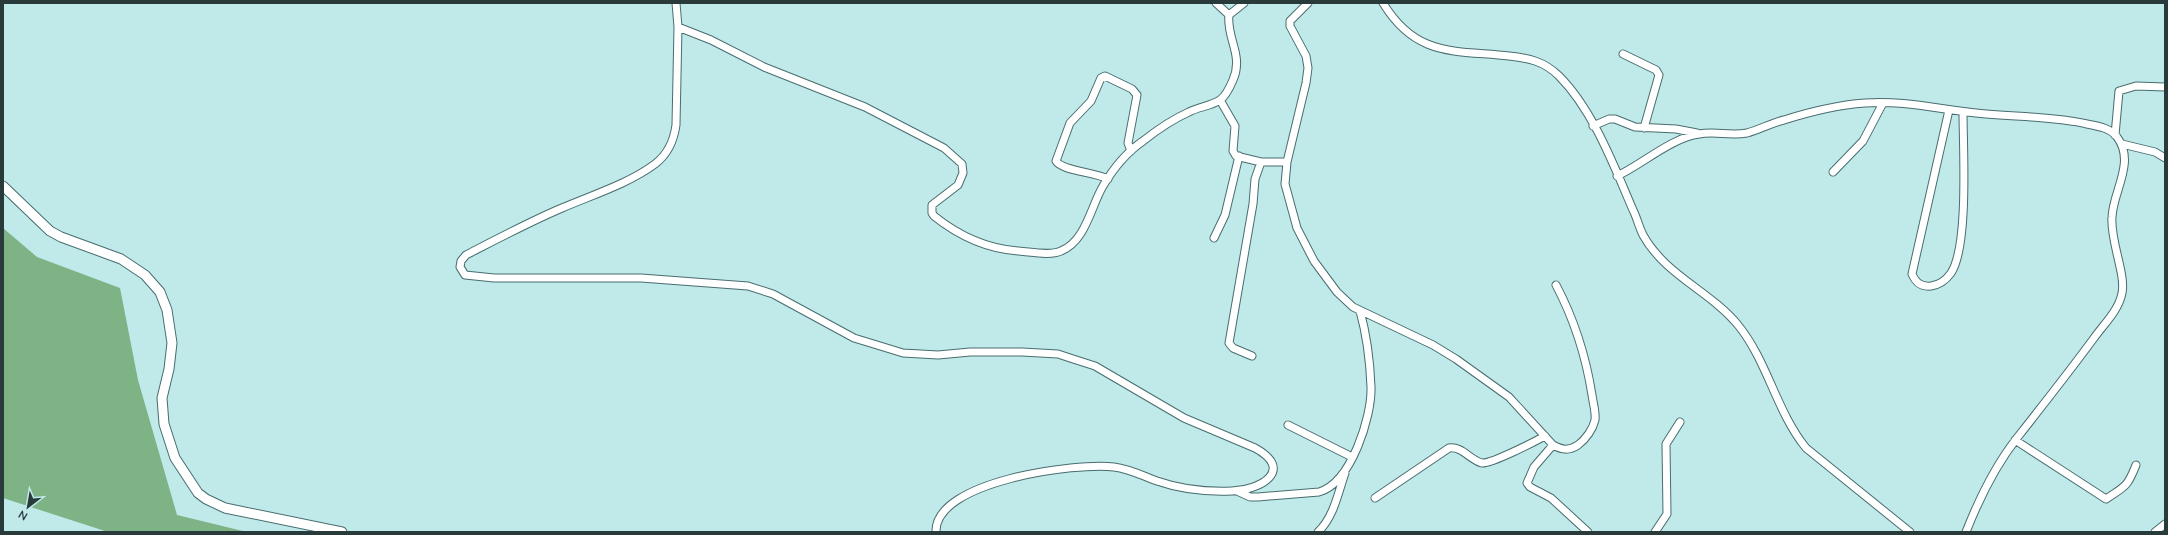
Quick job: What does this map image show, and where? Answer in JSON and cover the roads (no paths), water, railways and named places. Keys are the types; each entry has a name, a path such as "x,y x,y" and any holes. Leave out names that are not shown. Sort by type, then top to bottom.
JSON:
{"street":[{"path":"676,3 678,27 676,125 673,140 664,155 656,163 627,180 559,210 466,255 461,260 460,267 465,275 494,278 641,278 748,286 773,294 854,338 903,353 938,355 970,352 1058,354 1095,366 1184,418 1265,453 1274,464 1274,470 1270,478 1262,484 1237,491 1180,487 1116,467 1062,468 1016,477 964,496 951,504 943,513 936,532"},
{"path":"678,27 711,40 770,70 865,107 944,148 962,164 963,173 958,185 932,205 932,212 962,235 992,247 1039,253 1060,252 1066,249 1078,236 1108,179 1131,151 1142,141 1184,114 1220,100 1233,81 1236,67 1236,53 1230,30 1229,15 1216,3"},
{"path":"1229,15 1244,3"},
{"path":"1308,3 1290,21 1290,26 1306,56 1308,68 1287,162 1286,191 1297,228 1305,245 1322,274 1337,292 1360,311 1432,344 1456,359 1508,397 1553,444 1560,449 1567,450 1574,447 1589,433 1595,419 1590,384 1580,344 1568,311 1556,285"},
{"path":"1383,3 1406,32 1425,44 1451,51 1529,58 1543,64 1557,74 1574,93 1594,126 1643,234 1656,253 1673,270 1729,315 1745,334 1754,348 1787,419 1803,444 1813,454 1910,532"},
{"path":"1623,54 1656,70 1659,75 1644,128"},
{"path":"1108,179 1097,174 1060,166 1056,161 1070,123 1091,101 1101,78 1105,76 1132,89 1137,96 1128,143 1131,151"},
{"path":"2115,135 2119,91 2136,86 2165,87"},
{"path":"1220,100 1236,126 1233,150 1239,156 1261,162 1287,162"},
{"path":"1833,172 1862,140 1884,102"},
{"path":"1594,126 1609,119 1615,119 1635,127 1676,129 1698,134 1727,135 1748,132 1784,120 1863,103 1898,102 1963,112 2083,123 2101,127 2115,135 2122,144 2124,155 2123,172 2111,220 2113,240 2123,286 2121,297 2111,316 2055,392 2015,440 1982,494 1966,532"},
{"path":"1949,110 1912,274 1916,282 1925,287 1938,286 1951,274 1957,257 1963,200 1963,112"},
{"path":"1617,176 1650,156 1698,134"},
{"path":"2122,144 2155,152 2165,158"},
{"path":"1214,238 1222,222 1230,196 1239,156"},
{"path":"1252,356 1233,348 1229,343 1253,204 1254,178 1261,162"},
{"path":"3,186 50,231 61,237 121,259 145,275 157,287 167,310 172,343 169,369 162,398 164,424 175,458 198,493 206,500 225,508 342,532"},
{"path":"1318,532 1328,521 1347,469 1361,438 1370,395 1368,345 1360,311"},
{"path":"1656,532 1667,514 1666,444 1680,422"},
{"path":"1288,425 1352,457"},
{"path":"1376,498 1449,448 1460,450 1476,461 1487,463 1545,436"},
{"path":"2015,440 2106,499 2122,490 2130,483 2136,465"},
{"path":"1553,444 1534,467 1526,483 1530,487 1551,498 1588,532"},
{"path":"1237,491 1250,497 1319,492 1326,490 1347,469"},
{"path":"2155,532 2165,524"}]}
